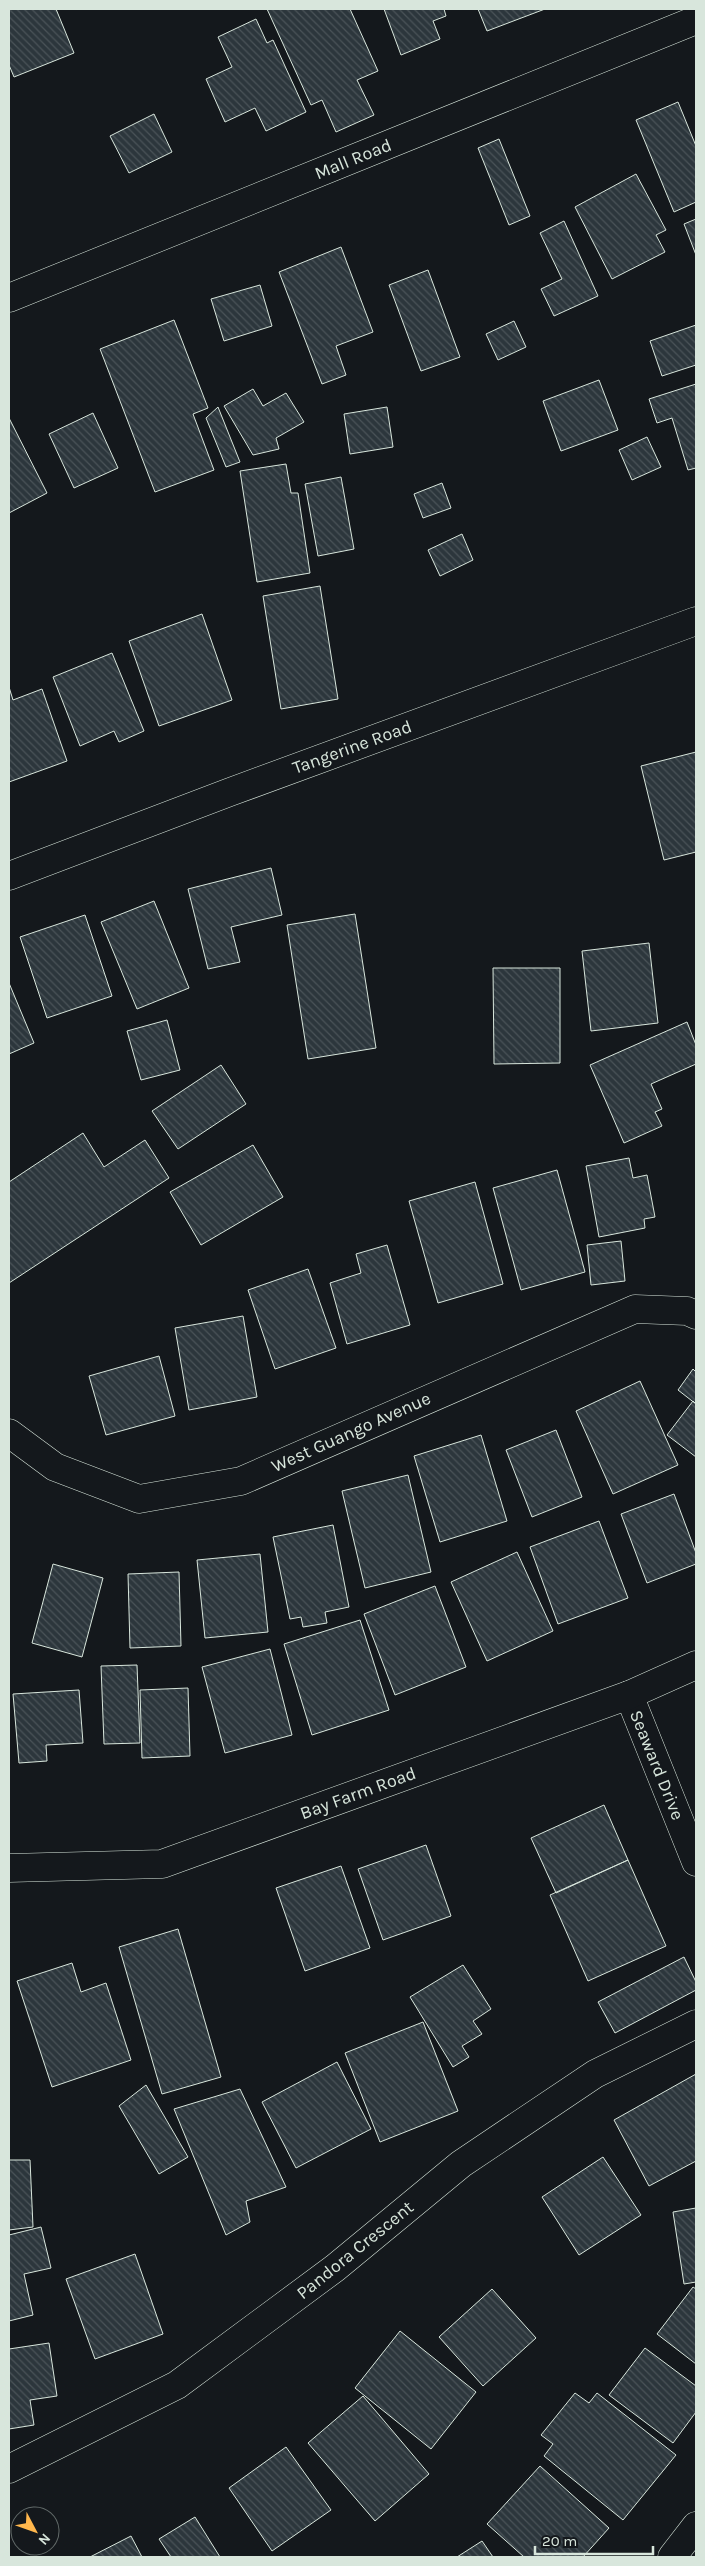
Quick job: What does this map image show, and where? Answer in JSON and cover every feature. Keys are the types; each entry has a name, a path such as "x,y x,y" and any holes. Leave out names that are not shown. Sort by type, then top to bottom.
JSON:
{"street":[{"name":"Mall Road","path":"9,298 696,20"},
{"name":"Tangerine Road","path":"9,876 230,792 696,621"},
{"name":"West Guango Avenue","path":"9,1433 55,1468 139,1499 241,1481 635,1308 696,1314"},
{"name":"Bay Farm Road","path":"9,1868 162,1864 629,1695 696,1665"},
{"name":"Seaward Drive","path":"629,1695 696,1862"},
{"name":"Pandora Crescent","path":"9,2469 177,2385 335,2268 461,2164 595,2074 696,2024"},
{"path":"672,2557 696,2526"}],"building":[{"path":"9,9 56,9 74,53 14,77 9,65"},
{"path":"267,9 350,9 378,71 357,80 374,115 336,132 322,100 311,105"},
{"path":"384,9 444,9 446,16 433,21 440,39 401,55"},
{"path":"478,9 545,9 487,31"},
{"path":"256,19 267,43 273,40 306,112 266,131 255,108 225,122 206,79 232,67 218,37"},
{"path":"678,102 696,146 696,202 674,212 636,120"},
{"path":"154,114 172,152 129,173 110,136"},
{"path":"499,139 530,216 509,225 478,148"},
{"path":"636,174 666,230 656,235 665,252 612,279 575,207"},
{"path":"696,219 696,255 684,224"},
{"path":"564,221 598,296 554,316 541,289 562,279 540,233"},
{"path":"341,247 373,332 336,346 346,375 322,384 279,272"},
{"path":"428,270 460,357 421,371 389,285"},
{"path":"260,285 272,326 224,341 211,299"},
{"path":"174,320 208,408 193,414 214,470 155,492 100,349"},
{"path":"514,321 526,347 498,360 486,334"},
{"path":"696,325 696,365 662,376 650,341"},
{"path":"599,380 618,430 561,451 543,401"},
{"path":"696,384 696,468 688,470 672,418 657,423 649,399"},
{"path":"253,389 263,406 286,393 304,422 276,438 279,449 253,455 224,406"},
{"path":"218,407 240,462 226,467 206,418"},
{"path":"387,407 393,447 350,454 344,414"},
{"path":"93,413 118,468 74,488 49,434"},
{"path":"9,418 47,493 9,513"},
{"path":"647,437 661,467 632,480 619,450"},
{"path":"286,464 291,493 298,493 310,573 257,582 240,471"},
{"path":"341,477 354,549 318,556 305,484"},
{"path":"442,483 451,508 423,518 414,494"},
{"path":"462,534 473,560 440,576 428,550"},
{"path":"320,586 338,699 281,709 263,596"},
{"path":"202,614 232,700 159,726 129,641"},
{"path":"112,653 144,731 119,742 114,731 80,746 53,677"},
{"path":"9,687 13,700 42,689 67,761 9,782"},
{"path":"696,752 696,852 664,860 641,766"},
{"path":"271,868 282,915 231,927 240,962 208,969 188,889"},
{"path":"154,901 189,988 137,1009 101,922"},
{"path":"355,914 376,1048 308,1059 287,925"},
{"path":"85,915 112,996 47,1018 20,937"},
{"path":"649,943 658,1023 591,1031 582,951"},
{"path":"493,968 560,968 560,1063 494,1064"},
{"path":"9,983 34,1043 9,1054"},
{"path":"167,1020 180,1070 141,1080 127,1031"},
{"path":"687,1022 696,1045 696,1064 651,1084 662,1109 655,1112 662,1126 624,1143 590,1065"},
{"path":"221,1065 246,1104 178,1149 152,1111"},
{"path":"83,1133 104,1167 145,1140 169,1178 9,1283 9,1182"},
{"path":"253,1145 283,1197 201,1245 170,1192"},
{"path":"629,1158 633,1178 647,1175 655,1217 644,1219 645,1228 599,1237 586,1166"},
{"path":"557,1170 585,1272 521,1290 493,1188"},
{"path":"475,1182 503,1284 438,1303 409,1201"},
{"path":"621,1241 625,1281 591,1285 587,1245"},
{"path":"387,1245 410,1325 347,1344 330,1283 361,1273 356,1254"},
{"path":"308,1269 336,1348 275,1369 248,1290"},
{"path":"243,1316 257,1397 189,1410 175,1328"},
{"path":"159,1356 175,1416 106,1435 89,1376"},
{"path":"693,1369 696,1372 696,1404 678,1390"},
{"path":"640,1381 678,1465 613,1494 576,1411"},
{"path":"693,1401 696,1404 696,1457 667,1435"},
{"path":"556,1430 582,1497 532,1517 506,1450"},
{"path":"481,1435 507,1521 440,1542 414,1456"},
{"path":"408,1475 431,1572 365,1588 342,1491"},
{"path":"674,1494 696,1553 696,1564 647,1583 621,1514"},
{"path":"599,1521 628,1598 558,1624 530,1547"},
{"path":"333,1525 349,1607 325,1612 327,1623 303,1627 301,1617 290,1619 273,1537"},
{"path":"517,1552 553,1631 487,1661 451,1582"},
{"path":"260,1554 268,1632 205,1638 197,1560"},
{"path":"53,1564 103,1578 82,1657 32,1643"},
{"path":"179,1572 181,1646 130,1648 128,1574"},
{"path":"435,1586 466,1667 395,1695 364,1614"},
{"path":"360,1620 389,1710 312,1735 284,1644"},
{"path":"270,1649 292,1735 225,1753 202,1667"},
{"path":"137,1665 140,1743 104,1744 101,1666"},
{"path":"188,1688 190,1756 142,1758 140,1690"},
{"path":"79,1690 83,1743 46,1745 47,1761 19,1763 13,1694"},
{"path":"604,1805 628,1860 556,1893 531,1838"},
{"path":"426,1845 451,1916 383,1940 358,1869"},
{"path":"628,1860 666,1946 588,1981 550,1895"},
{"path":"341,1866 370,1948 305,1971 276,1888"},
{"path":"178,1929 221,2077 162,2094 119,1947"},
{"path":"684,1957 696,1982 696,1990 615,2033 598,2002"},
{"path":"72,1963 81,1992 106,1983 131,2060 52,2087 17,1981"},
{"path":"463,1965 491,2009 473,2021 482,2034 462,2046 469,2057 453,2067 410,1997"},
{"path":"423,2022 458,2111 380,2142 345,2053"},
{"path":"337,2062 371,2129 296,2168 262,2102"},
{"path":"696,2074 696,2161 649,2186 614,2120"},
{"path":"146,2085 188,2157 159,2174 119,2106"},
{"path":"240,2089 286,2187 246,2201 250,2222 226,2235 174,2109"},
{"path":"603,2157 641,2215 579,2255 542,2197"},
{"path":"9,2160 30,2160 33,2227 9,2230"},
{"path":"696,2208 696,2282 684,2284 673,2212"},
{"path":"41,2227 51,2268 24,2274 33,2315 9,2321 9,2235"},
{"path":"135,2254 163,2334 95,2359 66,2279"},
{"path":"693,2287 696,2289 696,2364 657,2334"},
{"path":"492,2289 536,2338 483,2386 439,2337"},
{"path":"400,2331 476,2392 431,2449 355,2388"},
{"path":"49,2343 57,2396 30,2400 34,2425 9,2429 9,2349"},
{"path":"645,2348 696,2386 696,2412 673,2443 609,2395"},
{"path":"575,2393 589,2403 597,2393 676,2455 623,2520 544,2456 553,2444 541,2435"},
{"path":"363,2396 429,2474 375,2521 308,2443"},
{"path":"286,2447 331,2510 272,2551 229,2488"},
{"path":"540,2466 609,2528 583,2557 524,2557 487,2524"},
{"path":"195,2517 220,2557 171,2557 159,2539"},
{"path":"131,2536 142,2557 90,2557"},
{"path":"482,2541 493,2557 457,2557"}]}
